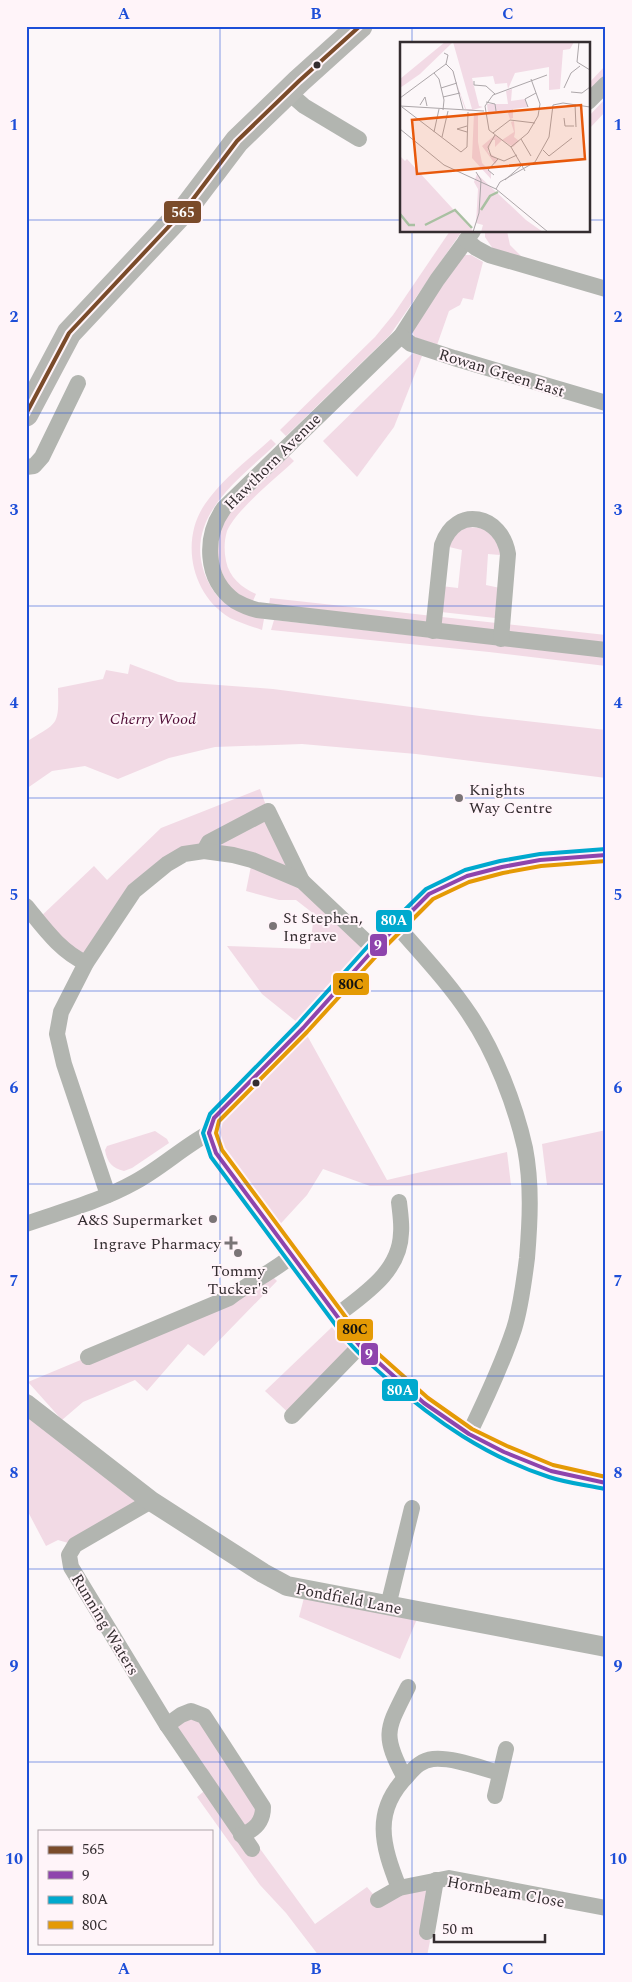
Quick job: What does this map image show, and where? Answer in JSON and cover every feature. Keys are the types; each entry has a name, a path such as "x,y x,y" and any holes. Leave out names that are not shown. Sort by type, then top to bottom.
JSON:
{"main road":[{"path":"26,414 69,333 187,207 237,141 360,26"}],"street":[{"path":"590,100 606,84"},
{"path":"288,92 304,106 360,139"},
{"path":"469,236 476,248 489,255 606,289"},
{"name":"Hawthorn Avenue","path":"469,236 401,336 228,503 214,525 209,550 214,573 220,585 236,602 251,608 282,614 606,650"},
{"name":"Rowan Green East","path":"401,336 411,344 606,403"},
{"path":"26,467 34,466 42,457 78,384"},
{"path":"433,631 442,545 446,536 460,522 474,519 491,524 498,529 507,545 508,563 500,638"},
{"path":"204,851 210,842 268,811 302,881"},
{"path":"108,1195 64,1064 57,1034 62,1012 86,963 134,891 167,864 184,854 204,851 252,860 302,881 374,949"},
{"path":"606,855 540,860 467,876 430,894 374,949 303,1028 214,1118 209,1133 216,1153 336,1316 360,1346 424,1403 469,1434 504,1452 551,1471 606,1483"},
{"path":"26,906 60,946 72,957 86,963"},
{"path":"398,927 448,983 485,1039 510,1101 525,1148 529,1185 530,1227 525,1278 514,1327 489,1392 469,1434"},
{"path":"26,1224 108,1195 160,1166 194,1140 209,1133"},
{"path":"336,1316 389,1270 398,1254 401,1234 399,1202"},
{"path":"88,1357 229,1298 242,1288 269,1274 292,1256"},
{"path":"292,1416 360,1346"},
{"name":"Pondfield Lane","path":"26,1404 151,1501 263,1573 287,1586 606,1647"},
{"name":"Running Waters","path":"151,1501 68,1548 71,1568 167,1725 252,1849"},
{"path":"388,1606 412,1508"},
{"path":"405,1778 393,1756 388,1737 392,1720 408,1687"},
{"path":"167,1725 191,1711 204,1716 263,1807 260,1823 251,1832 241,1835"},
{"path":"495,1796 506,1749"},
{"path":"399,1888 386,1847 383,1823 385,1808 392,1794 405,1778 423,1760 434,1759 444,1759 500,1773"},
{"name":"Hornbeam Close","path":"378,1900 399,1888 449,1878 606,1908"},
{"name":"Hornbeam Close","path":"427,1932 436,1880"}],"green space":[{"path":"606,65 606,78 590,95 590,82"},
{"path":"606,98 606,111 590,128 590,115"},
{"path":"449,232 461,232 390,335 286,436 280,430 375,337 393,315"},
{"path":"485,232 507,232 510,245 522,257 493,249 485,237"},
{"path":"471,255 483,262 473,300 463,298 460,305 449,311 437,345 414,337 412,329 460,257"},
{"path":"413,353 422,356 394,427 357,477 323,441"},
{"path":"271,439 276,444 233,484 209,515 202,533 200,552 204,572 215,593 229,605 264,619 262,630 230,618 206,596 198,581 192,550 197,518 205,504 228,478"},
{"path":"287,454 294,461 247,504 232,523 226,535 225,557 228,567 237,581 246,589 256,594 252,603 237,594 228,585 217,563 220,523"},
{"path":"466,527 482,528 497,538 500,555 488,554 486,585 500,588 495,618 441,612 441,586 458,588 462,550 449,547 454,536"},
{"path":"270,598 606,635 606,644 269,606"},
{"path":"274,620 606,657 606,666 271,630"},
{"name":"Cherry Wood","path":"130,664 178,682 273,689 480,716 606,730 606,778 416,754 302,744 215,747 169,758 118,779 85,766 52,771 26,789 26,742 45,731 57,717 58,688 103,679 106,670 128,674"},
{"path":"260,789 268,811 302,881 374,949 303,1028 387,1180 507,1152 511,1185 370,1186 323,1169 307,1195 273,1232 209,1133 303,1027 262,994 227,946 310,949 314,914 296,900 279,900 246,891 252,861 204,851 134,891 86,963 37,920 94,866 107,880 161,828"},
{"path":"606,1130 606,1185 547,1185 542,1144"},
{"path":"155,1131 167,1139 169,1143 132,1168 124,1171 116,1168 107,1158 105,1150 107,1146"},
{"path":"269,1273 277,1281 204,1356 188,1344 147,1391 135,1380 83,1402 62,1420 28,1382 229,1298"},
{"path":"332,1327 354,1351 292,1416 265,1391"},
{"path":"26,1404 151,1501 75,1545 58,1540 46,1546 26,1508"},
{"path":"306,1590 420,1612 400,1659 299,1617"},
{"path":"191,1711 263,1807 251,1832 258,1846 315,1924 367,1887 378,1900 436,1880 427,1932 430,1941 427,1956 319,1956 286,1913 260,1885 197,1797 209,1787 167,1725"}],"transit line":[{"name":"565","path":"26,414 69,333 187,207 237,141 360,26"},
{"name":"80A","path":"605,1489 556,1479 504,1459 443,1423 387,1379 346,1339 211,1157 203,1133 210,1114 298,1024 369,945 426,889 465,870 500,861 540,854 606,849"},
{"name":"9","path":"209,1133 214,1118 303,1028 374,949 429,894 467,876 502,867 540,860 606,855"},
{"name":"80C","path":"606,861 541,866 503,873 469,882 433,899 379,953 307,1032 219,1121 216,1133 222,1150 356,1331 365,1342 428,1398 472,1429 507,1446 553,1465 606,1477"},
{"name":"9","path":"209,1133 216,1153 351,1335 360,1346 424,1403 469,1434 504,1452 551,1471 606,1483"}],"place":[{"name":"Knights Way Centre","path":"459,798"},
{"name":"St Stephen, Ingrave","path":"273,926"},
{"name":"A&S Supermarket","path":"213,1219"},
{"name":"Ingrave Pharmacy","path":"231,1243"},
{"name":"Tommy Tucker's","path":"238,1253"}]}
